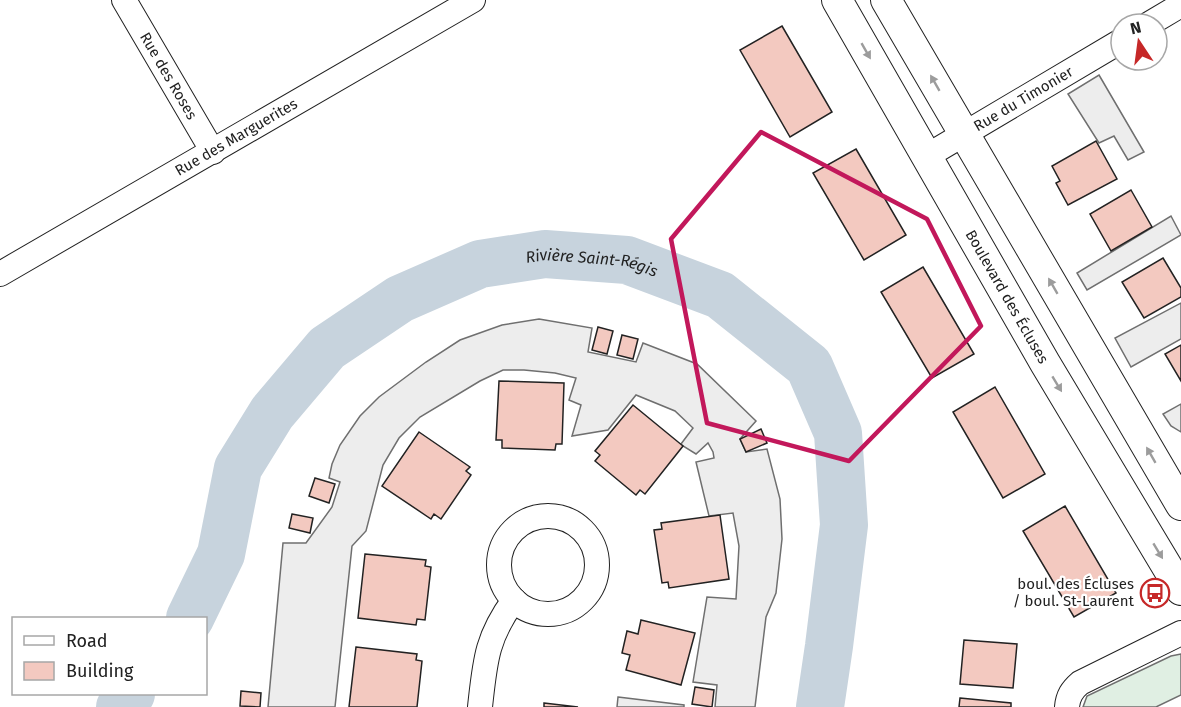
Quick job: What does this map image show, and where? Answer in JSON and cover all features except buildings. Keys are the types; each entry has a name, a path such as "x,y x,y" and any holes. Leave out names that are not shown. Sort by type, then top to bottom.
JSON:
{"street":[{"name":"Rue des Roses","path":"124,0 213,152"},
{"name":"Rue des Marguerites","path":"0,274 473,0"},
{"name":"Boulevard des Écluses","path":"837,0 1045,363 1181,590"},
{"path":"886,0 1181,505"},
{"name":"Rue du Timonier","path":"927,156 1109,48"},
{"path":"542,516 558,517 573,523 585,533 594,548 597,564 595,580 587,595 575,606 560,613 543,614 527,610 514,600 504,588 499,573 499,557 504,543 514,530 527,521 542,516"},
{"path":"480,707 486,657 491,638 499,620 514,600"},
{"path":"1067,707 1071,692 1080,683 1181,633"}],"highlighted area":[{"path":"761,132 927,219 981,326 849,461 707,423 671,239"}],"green space":[{"path":"1181,654 1181,695 1156,707 1083,707 1087,696 1171,656"}],"shaded area":[{"path":"1099,75 1144,152 1128,160 1114,136 1099,143 1068,94"},
{"path":"1171,216 1181,235 1087,290 1077,273"},
{"path":"1181,303 1181,339 1131,367 1115,338"},
{"path":"539,319 592,328 588,352 636,362 643,343 697,364 756,421 740,439 746,452 767,449 780,499 782,539 776,593 766,617 755,707 715,707 717,685 693,682 707,597 736,599 739,546 733,513 709,516 696,462 714,458 708,443 696,454 683,446 681,444 693,428 675,411 636,395 608,430 572,436 581,405 569,400 576,378 555,373 503,370 420,417 399,438 383,465 366,531 352,546 335,707 268,707 283,543 306,543 332,507 340,482 329,478 332,464 340,445 360,416 379,397 460,340 502,325"},
{"path":"1181,404 1181,432 1171,426 1163,414"},
{"path":"618,697 684,705 684,707 617,707"}],"waterway":[{"name":"Rivière Saint-Régis","path":"190,617 221,554 238,468 272,413 327,348 400,299 480,264 545,254 627,260 720,295 809,366 838,433 844,525 820,707"},
{"name":"Rivière Saint-Régis","path":"120,707 130,695"}],"place":[{"name":"boul. des Écluses / boul. St-Laurent","path":"1155,593"}]}
